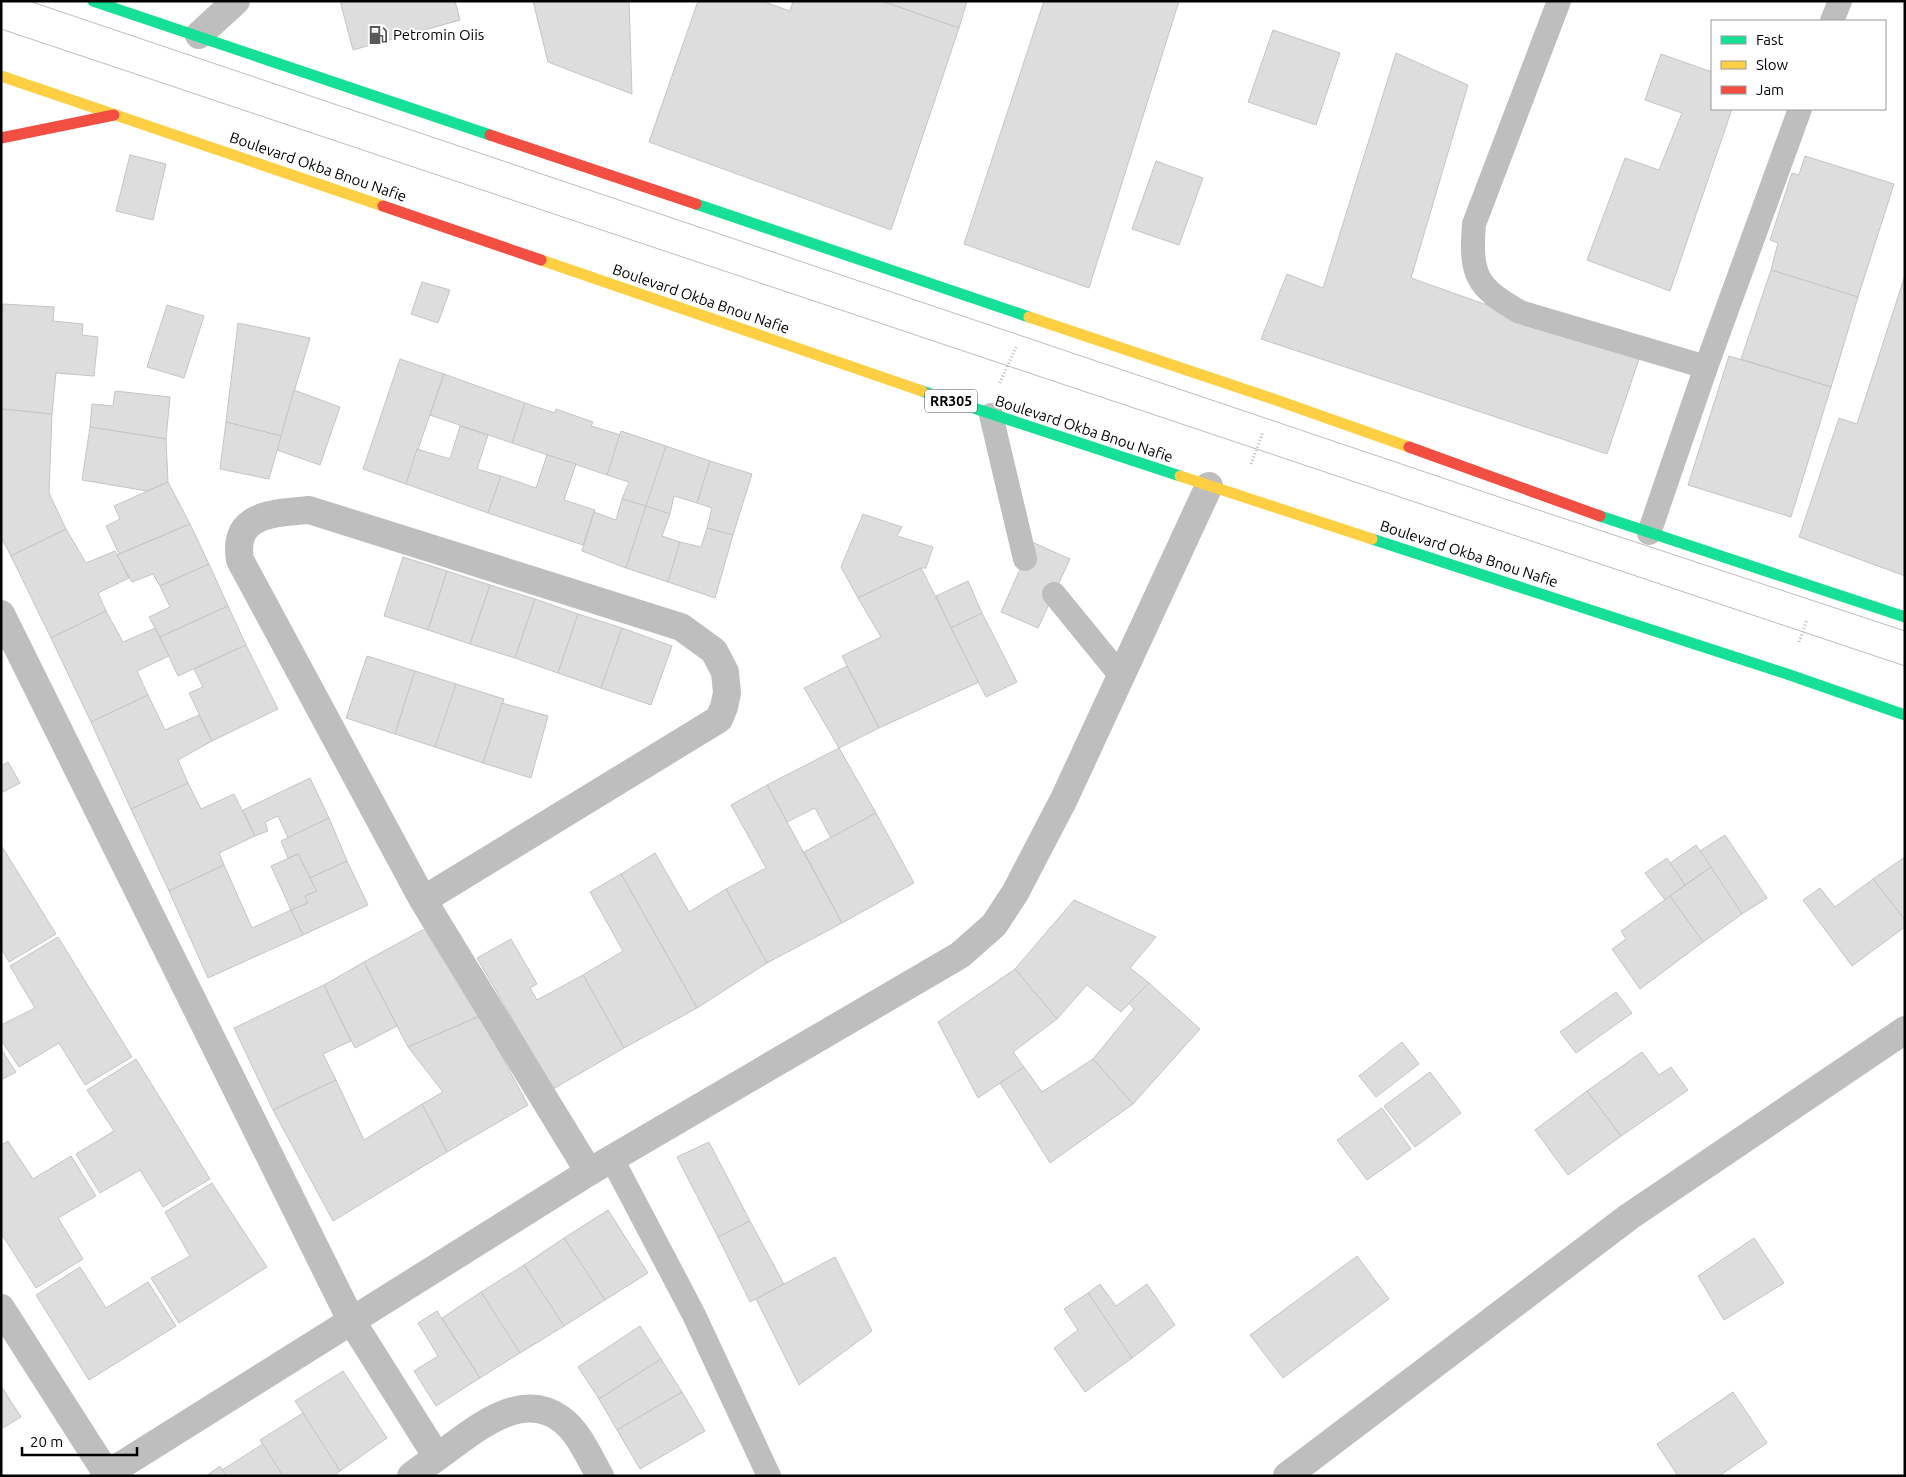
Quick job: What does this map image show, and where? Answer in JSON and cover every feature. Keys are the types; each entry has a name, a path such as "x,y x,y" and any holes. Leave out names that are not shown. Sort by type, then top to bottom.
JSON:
{"main road":[{"path":"93,1 1276,400 1650,533 1905,618"},
{"name":"Boulevard Okba Bnou Nafie","path":"1,76 296,175 989,414 1787,674 1905,715"},
{"path":"1,138 114,115"}],"street":[{"path":"198,36 236,1"},
{"path":"1,1308 105,1475 600,1165 960,954 994,924 1015,893 1064,799 1209,486"},
{"path":"423,900 719,719 727,693 725,672 714,651 682,627 309,510 279,513 254,519 241,535 240,560 423,900 600,1165"},
{"path":"1,614 351,1320 437,1458"},
{"path":"1287,1476 1630,1216 1905,1030"},
{"path":"410,1476 483,1424 501,1414 540,1408 561,1418 572,1431 600,1476"}],"lane":[{"path":"1559,1 1474,224 1472,253 1482,285 1499,300 1520,312 1706,367"},
{"path":"1832,20 1840,1"},
{"path":"1650,533 1706,367 1800,110"},
{"path":"989,414 1025,560"},
{"path":"1054,594 1121,676"},
{"path":"600,1165 694,1315 769,1476"}],"path":[{"path":"989,414 1030,317"},
{"path":"1239,494 1276,400"},
{"path":"1787,674 1819,589"}],"building":[{"name":"Petromin Oiis","path":"340,1 455,1 460,20 353,50"},
{"path":"533,1 629,1 632,94 548,62"},
{"path":"698,1 762,1 790,11 793,1 882,1 959,28 891,230 649,142"},
{"path":"882,1 967,1 959,28"},
{"path":"1044,1 1179,1 1089,288 964,244"},
{"path":"1273,30 1340,53 1316,125 1248,102"},
{"path":"1396,53 1468,85 1411,278 1639,359 1607,454 1261,339 1287,274 1323,288"},
{"path":"1661,54 1711,72 1711,110 1732,110 1670,291 1587,260 1625,158 1659,170 1682,113 1645,100"},
{"path":"130,155 166,164 153,220 116,211"},
{"path":"1805,156 1894,184 1858,297 1771,270 1778,243 1770,240 1792,173 1799,175"},
{"path":"1156,161 1203,178 1179,245 1132,229"},
{"path":"1771,270 1858,297 1831,387 1741,359"},
{"path":"1905,275 1905,576 1799,537 1839,418 1857,424"},
{"path":"422,282 450,290 438,323 411,314"},
{"path":"3,304 54,307 53,321 83,324 82,335 98,337 94,376 56,373 52,414 1,409 1,324"},
{"path":"167,305 204,316 184,378 147,367"},
{"path":"238,323 310,338 281,436 226,422"},
{"path":"1729,356 1831,387 1791,517 1688,485"},
{"path":"400,359 444,374 406,484 363,469"},
{"path":"444,374 525,403 512,443 430,415"},
{"path":"294,390 340,407 320,465 277,450"},
{"path":"115,391 170,397 166,439 90,427 92,404 113,406"},
{"path":"525,403 555,413 556,409 593,422 591,426 621,435 607,475 512,443"},
{"path":"1,409 52,414 49,493 66,529 11,556 1,537"},
{"path":"226,422 281,436 269,479 220,469"},
{"path":"460,426 488,435 477,469 501,476 488,513 406,484 417,449 450,459"},
{"path":"90,427 166,439 168,482 147,491 82,480"},
{"path":"621,431 666,446 646,506 622,499 629,482 607,475"},
{"path":"666,446 710,461 697,503 674,496 670,514 646,506"},
{"path":"547,455 576,464 564,500 595,510 583,545 488,513 501,476 536,488"},
{"path":"710,461 752,474 733,535 707,528 712,508 697,503"},
{"path":"168,482 190,524 119,554 106,526 120,519 114,506"},
{"path":"622,499 646,506 626,568 582,551 594,512 616,520"},
{"path":"646,506 670,514 662,536 680,542 668,582 626,568"},
{"path":"863,514 902,527 897,536 933,547 926,568 921,568 858,598 841,567"},
{"path":"190,524 209,564 160,586 153,574 132,582 117,555"},
{"path":"707,528 733,535 715,598 668,582 680,542 701,547"},
{"path":"66,529 86,563 115,551 129,578 98,593 106,611 51,638 11,556"},
{"path":"1032,542 1070,559 1038,628 1001,612"},
{"path":"403,557 447,571 428,630 384,616"},
{"path":"209,564 228,606 160,637 149,617 170,607 160,586"},
{"path":"921,568 979,682 879,728 842,656 881,637 858,598"},
{"path":"447,571 490,585 470,644 428,630"},
{"path":"968,581 982,613 951,628 936,596"},
{"path":"490,585 535,599 515,658 470,644"},
{"path":"535,599 578,614 558,673 515,658"},
{"path":"228,606 246,645 178,676 160,637"},
{"path":"106,611 123,642 155,628 169,656 137,671 148,695 91,722 51,638"},
{"path":"982,613 1017,682 986,697 951,628"},
{"path":"578,614 622,628 601,688 558,673"},
{"path":"622,628 672,646 651,705 601,688"},
{"path":"246,645 278,709 212,741 189,693 203,687 194,669"},
{"path":"367,656 415,671 395,734 346,718"},
{"path":"847,666 879,728 839,748 804,688"},
{"path":"415,671 456,684 435,747 395,734"},
{"path":"456,684 504,699 483,763 435,747"},
{"path":"148,695 165,730 199,715 212,741 178,760 188,783 131,809 91,722"},
{"path":"502,703 548,716 531,778 483,763"},
{"path":"839,748 876,813 831,838 815,808 787,822 767,785"},
{"path":"8,762 20,783 1,793 1,766"},
{"path":"310,778 329,818 288,838 278,816 265,822 268,831 255,836 243,810"},
{"path":"188,783 201,809 234,794 255,836 219,853 224,865 169,891 131,809"},
{"path":"767,785 842,923 767,963 726,889 766,868 731,805"},
{"path":"876,813 914,883 842,923 804,852"},
{"path":"329,818 347,861 310,878 298,854 288,858 281,841"},
{"path":"1725,835 1767,898 1742,914 1700,851"},
{"path":"1,845 56,934 9,962 1,948"},
{"path":"1696,845 1711,867 1685,885 1670,863"},
{"path":"655,853 689,912 726,889 767,963 697,1008 621,874"},
{"path":"298,854 317,891 305,896 308,903 291,910 271,866"},
{"path":"1905,857 1905,920 1873,879"},
{"path":"1667,858 1685,885 1665,900 1645,873"},
{"path":"347,861 368,905 303,935 291,910 308,903 305,896 317,891 310,878"},
{"path":"224,865 252,928 291,910 303,935 208,978 169,891"},
{"path":"1711,867 1742,914 1703,942 1670,896"},
{"path":"621,874 697,1008 624,1048 583,975 623,951 590,892"},
{"path":"1873,879 1905,920 1905,927 1852,966 1803,900 1820,888 1835,907"},
{"path":"1670,896 1703,942 1640,989 1612,949 1626,939 1621,931"},
{"path":"1074,900 1156,937 1130,968 1149,983 1121,1012 1087,985 1057,1019 1015,969"},
{"path":"428,927 480,1016 408,1047 364,962"},
{"path":"58,937 132,1057 85,1085 59,1043 19,1067 1,1040 1,1025 35,1008 10,966"},
{"path":"511,939 537,984 530,988 537,1000 583,975 624,1048 553,1089 477,958"},
{"path":"364,962 397,1026 355,1048 324,985"},
{"path":"1015,969 1057,1019 1013,1052 1024,1067 978,1098 938,1022"},
{"path":"1149,983 1200,1029 1133,1104 1093,1059 1134,1009 1129,1003"},
{"path":"324,985 351,1041 323,1054 336,1080 273,1110 234,1028"},
{"path":"1616,992 1632,1013 1576,1053 1560,1032"},
{"path":"480,1016 528,1105 447,1152 422,1104 443,1092 408,1047"},
{"path":"1402,1042 1419,1064 1376,1097 1359,1076"},
{"path":"1,1049 16,1072 1,1080"},
{"path":"1642,1052 1659,1075 1671,1067 1688,1090 1621,1136 1587,1091"},
{"path":"136,1059 210,1179 163,1207 140,1170 100,1193 76,1154 114,1131 87,1090"},
{"path":"1093,1059 1133,1104 1050,1163 1000,1083 1024,1067 1042,1092"},
{"path":"1430,1072 1461,1113 1415,1147 1384,1106"},
{"path":"336,1080 364,1140 422,1104 447,1152 333,1221 273,1110"},
{"path":"1587,1091 1621,1136 1568,1175 1535,1130"},
{"path":"1382,1108 1411,1149 1367,1180 1337,1140"},
{"path":"8,1141 33,1179 71,1156 96,1196 58,1218 83,1259 36,1288 1,1233 1,1145"},
{"path":"709,1142 750,1221 718,1237 677,1157"},
{"path":"212,1183 267,1267 179,1323 151,1278 190,1256 165,1212"},
{"path":"608,1210 648,1273 605,1300 564,1238"},
{"path":"750,1221 784,1284 750,1302 718,1237"},
{"path":"564,1238 605,1300 564,1326 524,1265"},
{"path":"1754,1238 1784,1283 1724,1320 1698,1276"},
{"path":"1357,1256 1389,1299 1283,1378 1250,1335"},
{"path":"835,1257 872,1331 799,1385 756,1299"},
{"path":"524,1265 564,1326 520,1353 481,1292"},
{"path":"80,1267 106,1308 148,1282 176,1326 89,1380 36,1295"},
{"path":"1100,1284 1116,1306 1147,1284 1175,1325 1132,1358 1088,1293"},
{"path":"481,1292 520,1353 480,1378 442,1318"},
{"path":"1088,1293 1132,1358 1085,1392 1054,1348 1078,1330 1064,1309"},
{"path":"437,1311 480,1378 436,1406 414,1371 438,1356 418,1323"},
{"path":"640,1326 661,1359 599,1399 578,1367"},
{"path":"661,1359 682,1392 617,1430 599,1399"},
{"path":"343,1371 387,1438 340,1471 295,1401"},
{"path":"1,1386 21,1417 1,1429"},
{"path":"682,1392 705,1431 640,1469 617,1430"},
{"path":"1733,1392 1767,1443 1719,1476 1678,1476 1657,1444"},
{"path":"303,1413 340,1471 334,1476 283,1476 260,1440"},
{"path":"263,1444 283,1476 226,1476 222,1470"},
{"path":"220,1466 226,1476 206,1476"}],"tram line":[{"path":"29,1 1505,499 1905,631"},
{"path":"1,29 1905,666"}],"traffic: fast":[{"path":"93,1 490,135"},
{"path":"696,204 1029,317"},
{"path":"922,391 1180,476"},
{"path":"1600,516 1905,617"},
{"path":"1372,539 1787,674 1905,715"}],"traffic: slow":[{"path":"1,76 383,206"},
{"path":"541,260 922,391"},
{"path":"1029,317 1409,447"},
{"path":"1180,476 1372,539"}],"traffic: jam":[{"path":"1,138 114,115"},
{"path":"490,135 696,204"},
{"path":"383,206 541,260"},
{"path":"1409,447 1600,516"}],"place":[{"name":"Petromin Oiis","path":"378,35"}]}
